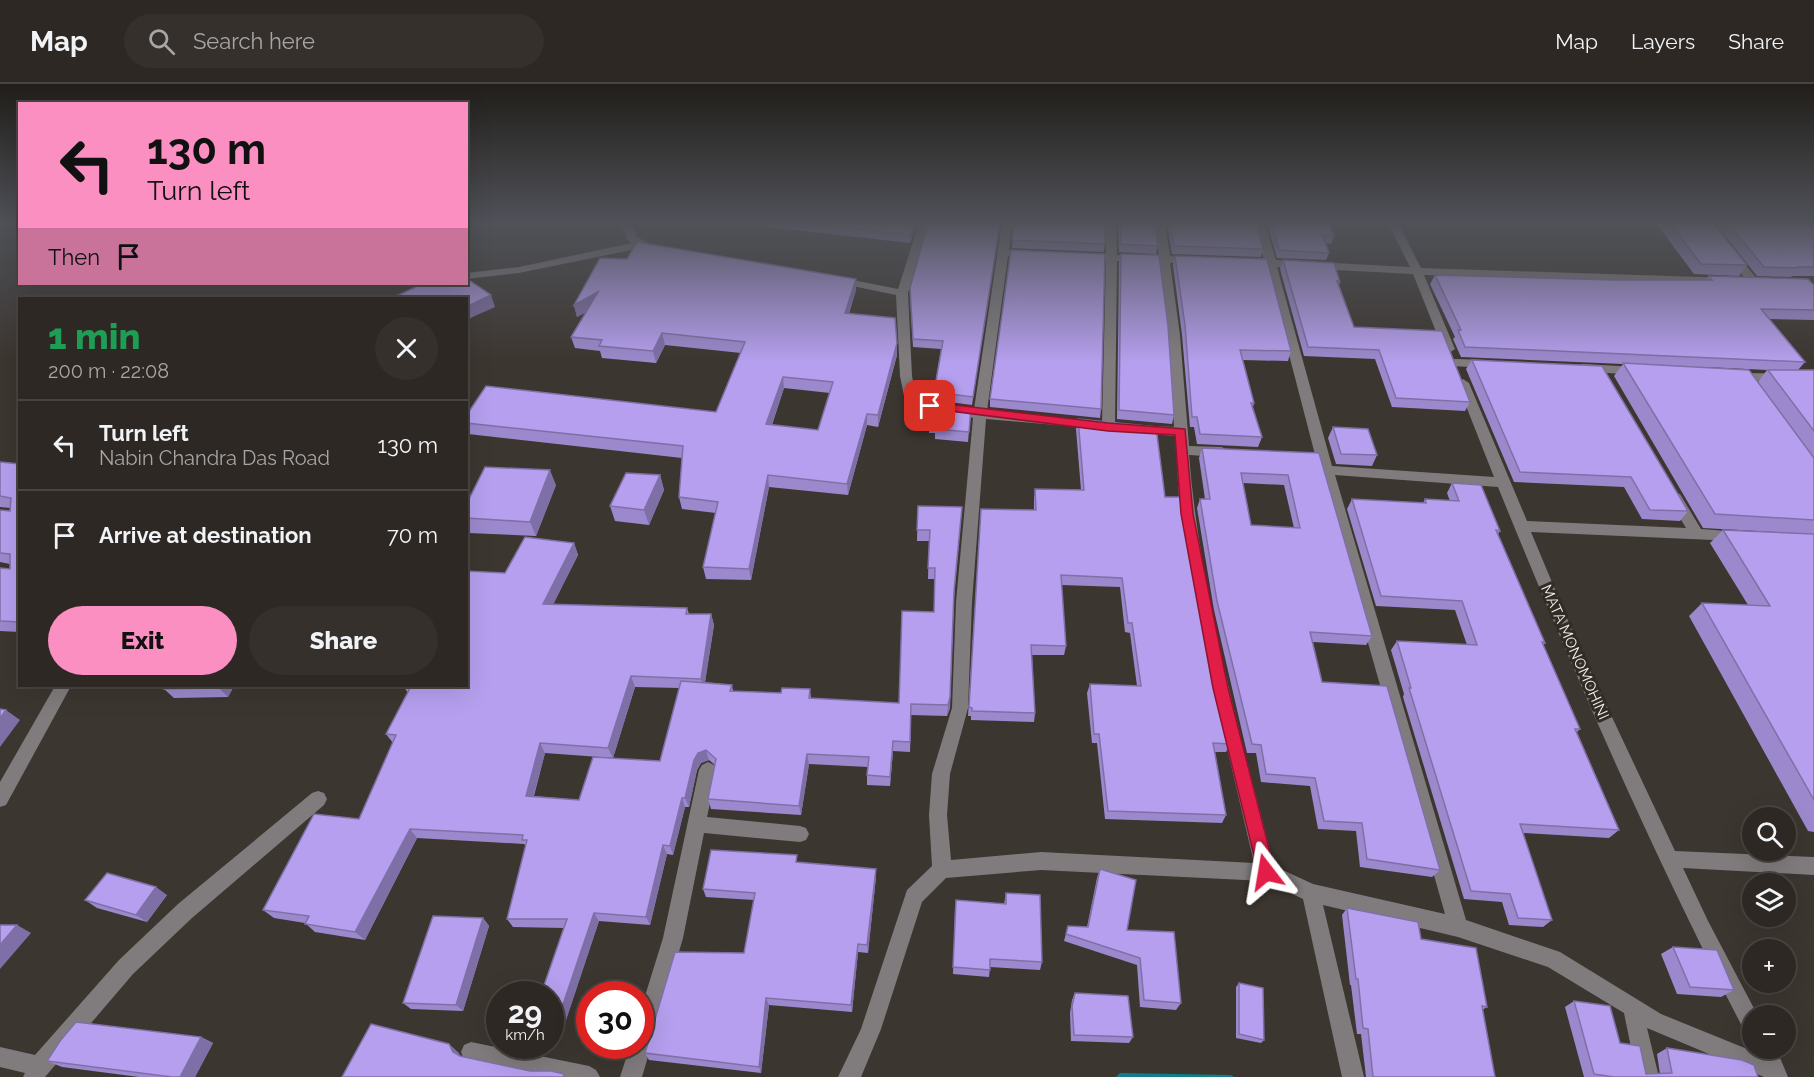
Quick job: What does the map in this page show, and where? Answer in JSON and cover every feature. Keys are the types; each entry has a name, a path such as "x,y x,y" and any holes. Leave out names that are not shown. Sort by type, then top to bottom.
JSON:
{"street":[{"path":"468,276 522,269"},
{"path":"909,269 902,293 906,376 910,398 930,406 980,413 1108,427 1181,432"},
{"path":"942,870 938,815 941,774 960,708 964,602 980,413 1001,269"},
{"path":"1108,427 1112,269"},
{"path":"1167,269 1187,514 1221,688 1266,872"},
{"path":"1273,269 1320,461 1458,927"},
{"path":"1387,269 1757,280 1747,269"},
{"name":"MATA MONOMOHINI","path":"1417,271 1571,647 1668,859 1742,1006"},
{"path":"829,279 902,293"},
{"path":"1455,363 1499,365"},
{"path":"1566,367 1603,374 1647,371"},
{"path":"1719,376 1814,378"},
{"path":"1743,377 1756,395"},
{"path":"1183,450 1238,453"},
{"path":"1320,461 1503,482"},
{"path":"1666,482 1697,534"},
{"path":"1521,526 1755,537"},
{"path":"0,799 62,687"},
{"path":"631,1077 673,938 708,770"},
{"path":"0,1057 37,1071 126,967 159,935 318,799"},
{"path":"698,824 800,834"},
{"path":"1668,859 1814,866"},
{"path":"849,1077 871,1029 914,896 942,870 1041,861 1266,872 1311,893 1458,927 1552,959 1654,1021 1778,1074"},
{"path":"1311,893 1353,1077"},
{"path":"1633,1008 1640,1049 1648,1077"},
{"path":"471,1052 589,1077"},
{"path":"1770,1059 1778,1074"}],"water":[{"path":"1120,1073 1231,1075 1234,1077 1116,1077"}],"building":[{"path":"594,269 799,269 856,279 845,313 895,318 897,343 878,415 867,414 847,484 768,475 749,569 703,567 718,502 679,497 683,446 468,423 468,413 486,386 716,412 745,342 662,333 653,351 599,346 602,340 571,337 598,292 574,305","holes":["783,377 833,382 818,430 766,424"]},
{"path":"915,269 993,269 973,397 934,392 943,341 913,339 910,288"},
{"path":"1008,269 1105,269 1101,409 990,399"},
{"path":"1121,269 1161,269 1168,326 1174,415 1119,410"},
{"path":"1177,269 1270,269 1291,351 1240,350 1254,403 1251,403 1262,437 1200,434 1197,417 1192,417 1185,325"},
{"path":"1286,269 1336,269 1340,282 1337,281 1354,327 1442,331 1470,402 1396,398 1379,350 1308,347"},
{"path":"1435,275 1617,280 1712,280 1709,276 1808,279 1814,285 1814,310 1761,309 1805,362 1465,347 1458,330 1461,330"},
{"path":"468,279 491,295 468,306 468,297 394,297 420,285 468,285"},
{"path":"1472,360 1602,366 1688,511 1650,510 1631,477 1520,472"},
{"path":"1623,363 1749,370 1814,458 1814,520 1715,514"},
{"path":"1768,370 1814,370 1814,431"},
{"path":"932,402 971,408 969,432 935,429 936,423 929,422"},
{"path":"1078,419 1156,427 1165,497 1180,497 1215,679 1230,744 1213,743 1226,815 1108,811 1099,734 1094,734 1090,684 1141,686 1132,623 1128,623 1122,578 1061,575 1066,646 1031,645 1035,713 972,711 969,707 981,509 1036,510 1035,489 1084,490"},
{"path":"1333,427 1368,429 1377,455 1341,454"},
{"path":"1202,448 1319,453 1372,636 1310,632 1322,682 1387,686 1440,870 1367,859 1362,823 1324,821 1315,778 1266,774 1261,745 1252,744 1217,601 1200,499 1210,499","holes":["1241,473 1288,475 1300,528 1251,525"]},
{"path":"0,462 18,464 18,622 0,621 0,568 10,569 10,554 0,553 0,510 10,511 11,498 0,496"},
{"path":"485,467 550,470 530,522 468,518 468,501"},
{"path":"626,473 660,475 644,510 610,506"},
{"path":"1452,483 1481,485 1500,531 1496,530 1580,729 1575,729 1619,830 1520,824 1552,920 1518,918 1510,894 1471,891 1409,688 1411,688 1397,641 1477,645 1462,601 1381,596 1352,499 1426,503 1425,499 1459,501"},
{"path":"918,506 962,507 954,591 948,705 911,704 910,742 893,741 890,777 867,775 869,757 807,754 799,806 708,799 716,759 706,750 698,753 694,760 685,798 682,798 670,846 663,845 646,917 594,913 564,1001 564,981 546,981 567,919 507,919 527,840 522,840 523,835 410,829 355,932 305,924 309,916 263,910 314,814 359,819 396,735 386,734 410,688 404,687 468,687 468,571 505,573 525,537 574,543 543,604 687,608 686,614 711,614 701,679 631,676 608,748 540,743 526,796 579,800 593,757 660,761 681,681 732,685 730,691 781,693 782,688 810,689 809,698 899,703 902,611 934,612 935,568 928,568 930,530 917,530"},
{"path":"1723,530 1814,534 1814,800 1702,603 1770,606"},
{"path":"165,687 220,687 219,688 164,689"},
{"path":"0,709 6,710 0,718"},
{"path":"711,850 797,855 796,862 876,869 867,945 858,944 851,1005 766,998 759,1067 654,1054 654,1023 675,952 744,953 755,893 703,889"},
{"path":"1100,869 1136,880 1127,930 1174,932 1181,1003 1144,1000 1140,958 1066,934 1068,926 1088,927"},
{"path":"107,873 156,887 136,915 85,900"},
{"path":"1006,893 1040,895 1042,962 990,959 990,970 953,967 956,900 1006,904"},
{"path":"1347,908 1418,922 1421,939 1476,948 1487,1007 1482,1006 1495,1077 1373,1077 1368,1029 1363,1028"},
{"path":"433,916 483,918 456,1005 403,1003"},
{"path":"0,925 17,925 0,945"},
{"path":"1673,947 1717,950 1734,990 1690,987"},
{"path":"1239,983 1263,988 1264,1040 1239,1034"},
{"path":"1075,993 1128,996 1133,1037 1074,1035 1072,1006"},
{"path":"1574,1001 1610,1006 1620,1043 1640,1046 1646,1074 1672,1073 1667,1048 1742,1060 1754,1065 1758,1077 1614,1077 1594,1074"},
{"path":"76,1022 201,1037 180,1077 47,1061"},
{"path":"371,1024 449,1044 453,1052 460,1056 530,1071 551,1071 564,1074 563,1077 342,1077"}],"route":[{"path":"930,406 1108,427 1181,432 1187,514 1221,688 1266,872"}]}
